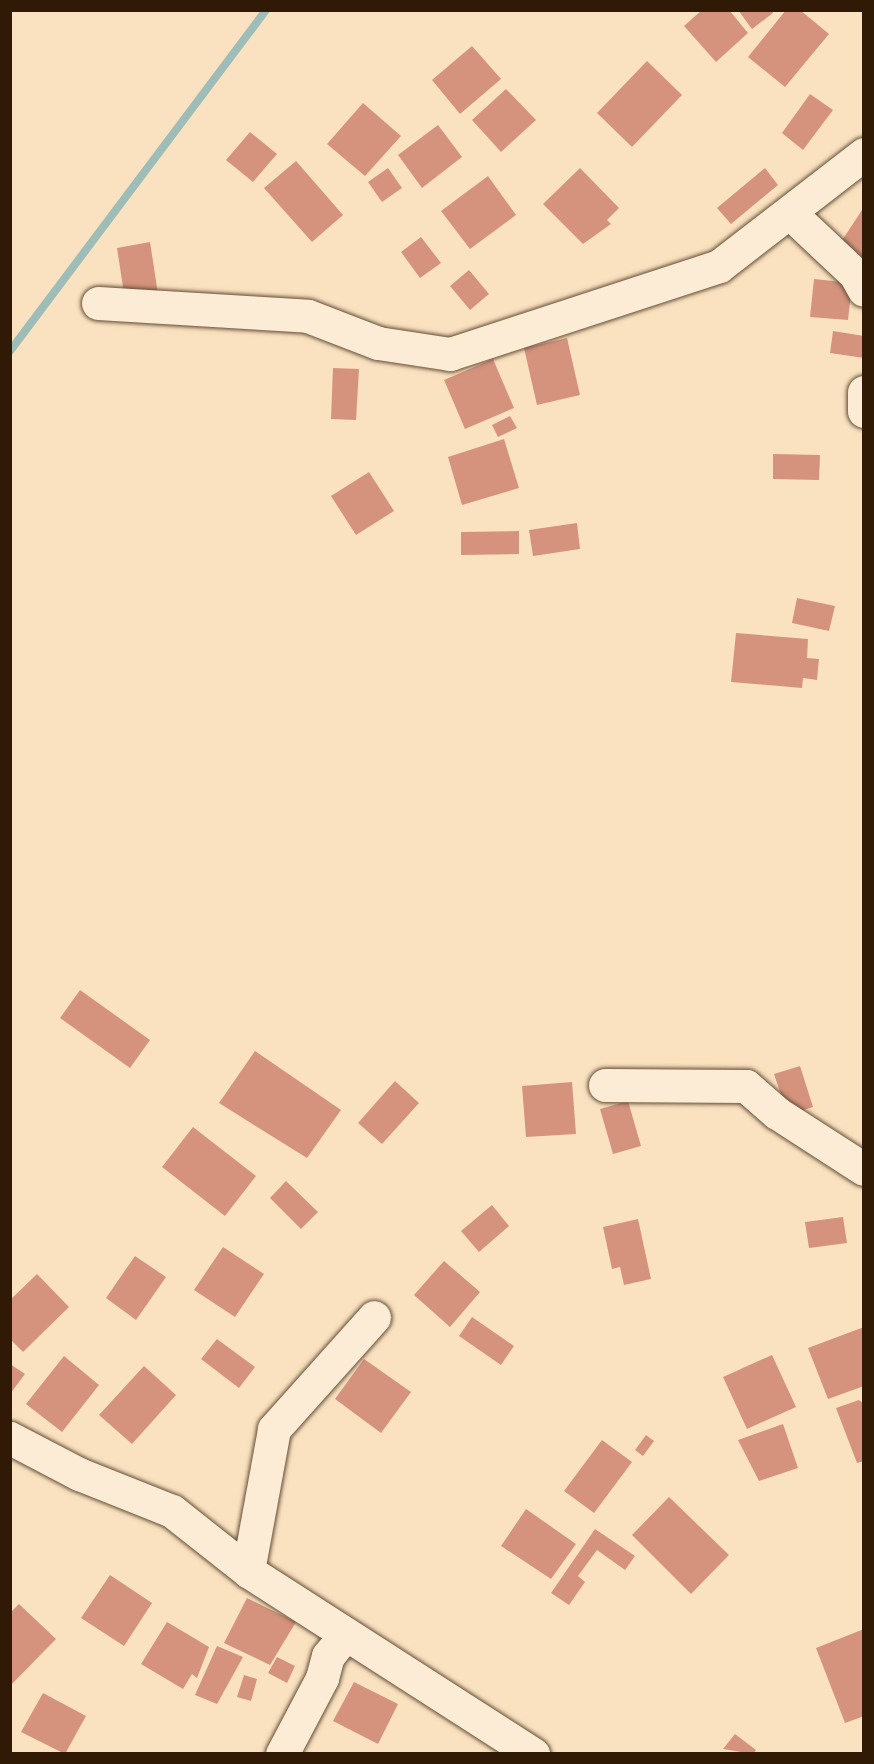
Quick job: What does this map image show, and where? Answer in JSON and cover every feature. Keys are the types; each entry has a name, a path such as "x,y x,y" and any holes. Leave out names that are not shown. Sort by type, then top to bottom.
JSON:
{"street":[{"path":"98,303 308,316 378,343 450,354 719,266 864,154"},
{"path":"790,213 855,274 864,290"},
{"path":"864,392 864,411"},
{"path":"604,1085 746,1086 777,1113 864,1169"},
{"path":"248,1571 274,1429 374,1317"},
{"path":"10,1438 78,1474 172,1511 248,1571 533,1754"},
{"path":"282,1754 322,1678 328,1656 346,1634"}],"building":[{"path":"702,10 729,10 748,33 716,62 684,26"},
{"path":"738,10 772,10 773,13 752,29"},
{"path":"786,10 800,10 829,34 785,87 748,57"},
{"path":"472,46 501,79 460,114 432,80"},
{"path":"647,61 682,95 632,147 597,113"},
{"path":"506,89 536,120 501,152 472,120"},
{"path":"810,94 833,110 803,150 782,133"},
{"path":"363,103 401,136 365,176 327,144"},
{"path":"438,125 462,157 422,188 398,155"},
{"path":"250,132 277,154 253,182 226,160"},
{"path":"296,161 343,215 312,242 264,188"},
{"path":"388,168 402,188 382,202 368,182"},
{"path":"580,168 619,208 607,220 611,224 583,244 543,204"},
{"path":"765,168 778,185 731,224 717,208"},
{"path":"488,176 516,215 470,249 441,211"},
{"path":"864,207 864,270 835,251"},
{"path":"421,237 441,263 420,278 401,252"},
{"path":"150,242 158,294 125,300 117,248"},
{"path":"469,270 489,294 470,310 450,286"},
{"path":"814,279 852,283 848,320 810,317"},
{"path":"833,331 864,336 864,358 830,353"},
{"path":"567,338 580,395 537,405 524,348"},
{"path":"493,359 514,408 465,429 444,380"},
{"path":"333,368 359,369 356,420 331,419"},
{"path":"510,416 517,428 498,437 492,425"},
{"path":"504,439 519,488 462,505 448,457"},
{"path":"773,454 820,455 819,480 773,479"},
{"path":"369,472 394,511 356,535 331,496"},
{"path":"577,523 580,549 533,556 529,530"},
{"path":"519,531 519,554 461,555 461,532"},
{"path":"797,598 835,606 829,631 792,623"},
{"path":"736,633 808,639 807,658 819,659 817,680 803,678 802,688 731,682"},
{"path":"80,990 150,1040 130,1068 60,1018"},
{"path":"255,1051 341,1110 307,1158 219,1103"},
{"path":"800,1066 813,1107 788,1115 774,1074"},
{"path":"395,1081 419,1103 382,1144 358,1123"},
{"path":"572,1082 576,1134 526,1137 522,1086"},
{"path":"628,1101 641,1146 613,1154 600,1109"},
{"path":"193,1127 256,1176 225,1216 162,1167"},
{"path":"286,1181 318,1212 301,1229 270,1198"},
{"path":"492,1205 509,1226 479,1252 461,1231"},
{"path":"843,1217 847,1243 809,1248 805,1222"},
{"path":"638,1219 651,1279 624,1285 620,1267 612,1269 603,1227"},
{"path":"223,1247 264,1274 235,1317 194,1290"},
{"path":"135,1256 166,1277 136,1320 106,1298"},
{"path":"444,1261 480,1292 450,1327 414,1295"},
{"path":"37,1274 69,1307 23,1352 10,1339 10,1300"},
{"path":"472,1317 514,1346 501,1365 459,1336"},
{"path":"864,1327 864,1386 828,1399 808,1348"},
{"path":"217,1339 255,1367 239,1388 201,1359"},
{"path":"772,1355 796,1407 747,1429 723,1377"},
{"path":"64,1356 99,1385 62,1432 26,1404"},
{"path":"364,1359 411,1392 381,1433 335,1399"},
{"path":"10,1364 25,1374 10,1394"},
{"path":"144,1366 176,1395 132,1444 99,1415"},
{"path":"859,1400 864,1404 864,1461 857,1463 836,1408"},
{"path":"783,1424 798,1468 759,1481 738,1440"},
{"path":"646,1435 654,1441 643,1456 635,1450"},
{"path":"602,1440 632,1462 594,1513 564,1491"},
{"path":"669,1497 729,1555 691,1594 632,1535"},
{"path":"526,1509 576,1544 551,1579 501,1546"},
{"path":"595,1529 635,1556 625,1570 597,1550 578,1576 585,1582 569,1605 551,1593"},
{"path":"110,1575 152,1603 124,1646 81,1618"},
{"path":"247,1598 296,1622 270,1665 224,1643"},
{"path":"19,1604 56,1639 10,1686 10,1613"},
{"path":"167,1622 209,1647 197,1678 192,1674 183,1689 141,1664"},
{"path":"864,1629 864,1716 845,1723 816,1648"},
{"path":"217,1646 243,1657 217,1704 195,1695"},
{"path":"277,1657 295,1666 287,1683 268,1673"},
{"path":"244,1675 257,1679 251,1701 237,1697"},
{"path":"354,1682 398,1704 378,1744 333,1721"},
{"path":"43,1693 86,1716 65,1754 21,1732"},
{"path":"735,1734 756,1750 753,1754 723,1749"}],"waterway":[{"path":"10,351 266,10"}]}
